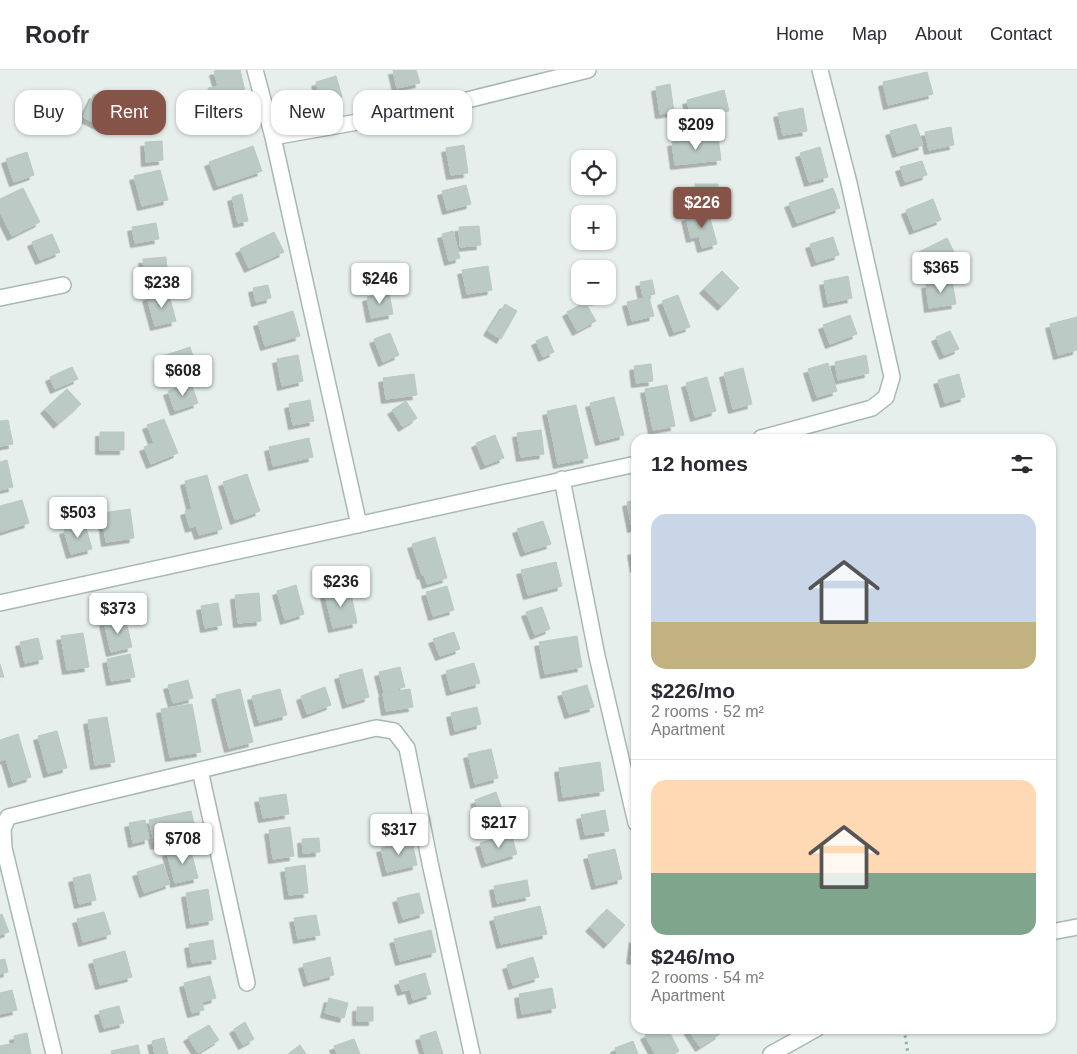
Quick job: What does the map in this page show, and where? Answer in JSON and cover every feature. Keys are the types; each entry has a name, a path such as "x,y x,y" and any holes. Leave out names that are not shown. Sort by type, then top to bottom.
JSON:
{"street":[{"path":"256,70 359,525"},
{"path":"272,137 431,109 588,70"},
{"path":"774,434 872,408 886,398 892,376 849,183 820,70"},
{"path":"0,298 63,285"},
{"path":"0,602 631,465"},
{"path":"562,479 597,656 631,802"},
{"path":"54,1054 4,848 2,829 8,817 376,728 394,731 407,748 472,1054"},
{"path":"200,770 247,983"},
{"path":"1056,931 1077,927"},
{"path":"771,1054 807,1034"}],"path":[{"path":"905,1034 908,1054"}],"building":[{"path":"240,70 245,90 208,90 208,88 218,86 214,71"},
{"path":"393,70 416,70 420,83 397,88"},
{"path":"927,72 933,94 888,105 883,82"},
{"path":"336,76 340,90 318,90 316,82"},
{"path":"670,84 674,112 660,114 656,87"},
{"path":"724,90 729,111 692,120 687,100"},
{"path":"92,98 92,121 83,117"},
{"path":"803,108 807,131 783,135 778,113"},
{"path":"916,124 923,145 897,153 890,131"},
{"path":"951,127 954,145 929,150 925,132"},
{"path":"718,137 721,160 675,165 672,142"},
{"path":"162,141 163,160 146,162 145,142"},
{"path":"464,145 468,173 451,175 446,148"},
{"path":"253,146 262,171 218,186 209,162"},
{"path":"820,147 828,177 809,182 800,153"},
{"path":"27,152 34,175 14,182 6,159"},
{"path":"922,161 927,175 905,182 900,167"},
{"path":"160,170 168,200 142,206 134,176"},
{"path":"695,184 718,184 718,189 712,189 711,200 695,200"},
{"path":"466,185 471,204 447,210 442,191"},
{"path":"23,188 40,222 12,236 0,212 0,199"},
{"path":"833,188 840,208 797,223 789,203"},
{"path":"242,194 248,221 238,223 232,197"},
{"path":"933,199 941,220 914,230 906,210"},
{"path":"708,211 717,244 702,248 699,236 691,238 686,217"},
{"path":"156,223 159,239 135,243 132,227"},
{"path":"479,226 481,245 460,247 459,227"},
{"path":"453,231 460,258 449,261 442,234"},
{"path":"274,232 284,252 249,268 240,249"},
{"path":"52,234 60,252 40,260 32,242"},
{"path":"833,237 839,255 816,262 810,244"},
{"path":"947,238 955,254 927,268 919,252"},
{"path":"166,257 168,281 153,282 152,271 144,272 143,259"},
{"path":"488,266 492,290 467,294 462,270"},
{"path":"722,271 739,288 722,306 704,289"},
{"path":"848,276 852,298 828,303 824,281"},
{"path":"652,280 655,294 643,297 640,282"},
{"path":"952,280 956,304 929,308 926,284"},
{"path":"268,285 271,298 256,302 253,288"},
{"path":"168,291 176,321 155,326 147,297"},
{"path":"389,292 393,314 371,318 367,297"},
{"path":"678,295 690,327 674,332 662,301"},
{"path":"649,297 654,316 632,321 627,302"},
{"path":"505,304 517,311 501,339 488,331"},
{"path":"580,305 587,305 596,321 577,331 567,312"},
{"path":"293,311 300,336 265,346 258,322"},
{"path":"850,315 857,334 830,344 823,325"},
{"path":"1077,317 1077,350 1058,355 1050,324"},
{"path":"950,331 959,349 944,355 936,337"},
{"path":"390,333 399,355 383,362 374,339"},
{"path":"547,336 554,352 543,357 536,341"},
{"path":"190,347 196,366 170,375 163,356"},
{"path":"298,355 303,381 282,386 277,359"},
{"path":"866,355 869,373 838,380 835,362"},
{"path":"828,363 837,391 817,397 808,369"},
{"path":"651,364 653,381 636,383 634,366"},
{"path":"72,367 78,379 55,389 50,377"},
{"path":"743,368 752,404 733,409 724,373"},
{"path":"414,374 417,395 386,399 383,378"},
{"path":"959,374 965,397 945,403 938,380"},
{"path":"707,377 716,411 695,417 686,383"},
{"path":"191,383 198,403 175,411 168,391"},
{"path":"667,385 675,426 653,430 645,389"},
{"path":"67,389 81,404 58,424 45,409"},
{"path":"614,397 624,435 600,441 590,403"},
{"path":"310,400 314,421 293,425 289,404"},
{"path":"406,401 417,418 403,427 392,410"},
{"path":"576,405 588,458 558,464 547,411"},
{"path":"164,419 178,453 151,464 144,447 154,443 147,425"},
{"path":"8,420 13,444 0,446 0,421"},
{"path":"541,430 544,454 521,457 517,433"},
{"path":"100,432 124,432 124,450 100,450"},
{"path":"495,435 504,458 485,465 476,443"},
{"path":"309,438 313,457 273,466 269,447"},
{"path":"7,460 13,487 0,490 0,462"},
{"path":"247,474 260,511 235,520 223,482"},
{"path":"207,475 222,529 199,535 196,526 190,528 185,511 192,509 185,481"},
{"path":"22,500 29,523 0,532 0,506"},
{"path":"631,501 631,523 627,502"},
{"path":"130,509 134,538 106,542 102,513"},
{"path":"543,521 551,544 525,552 517,529"},
{"path":"85,524 92,549 71,554 64,530"},
{"path":"435,537 447,578 427,584 424,574 422,575 412,544"},
{"path":"556,562 562,586 528,595 521,570"},
{"path":"296,585 304,614 285,620 277,591"},
{"path":"447,586 454,610 433,616 426,592"},
{"path":"350,589 357,623 333,628 325,594"},
{"path":"259,593 261,621 238,623 235,595"},
{"path":"218,603 222,625 205,628 201,606"},
{"path":"542,607 550,629 535,635 526,612"},
{"path":"125,617 132,647 111,652 104,622"},
{"path":"454,632 460,649 440,656 433,639"},
{"path":"83,633 89,667 67,670 61,636"},
{"path":"577,636 582,667 545,674 539,642"},
{"path":"38,638 43,659 25,663 20,642"},
{"path":"130,654 135,677 111,681 107,659"},
{"path":"474,663 480,683 451,691 446,671"},
{"path":"0,664 4,677 0,677"},
{"path":"400,667 405,687 384,692 379,672"},
{"path":"362,669 369,697 347,704 339,675"},
{"path":"188,680 193,698 173,703 168,685"},
{"path":"587,685 594,707 569,714 562,692"},
{"path":"325,687 331,705 307,714 301,696"},
{"path":"240,689 253,742 229,748 216,695"},
{"path":"280,689 287,715 259,722 252,696"},
{"path":"410,689 413,707 386,711 383,693"},
{"path":"192,704 201,752 170,757 161,709"},
{"path":"477,707 481,724 455,731 451,713"},
{"path":"107,717 115,762 95,765 88,720"},
{"path":"57,731 67,768 48,773 38,736"},
{"path":"18,734 31,777 13,783 6,759 0,761 0,740"},
{"path":"491,749 498,778 475,784 468,754"},
{"path":"600,762 604,791 563,797 559,768"},
{"path":"496,792 502,809 481,817 475,800"},
{"path":"286,794 289,814 263,818 259,798"},
{"path":"605,810 609,831 585,835 581,815"},
{"path":"191,811 197,836 155,845 149,820"},
{"path":"145,820 149,839 133,843 129,823"},
{"path":"290,827 294,856 273,859 269,830"},
{"path":"511,834 517,854 486,863 480,843"},
{"path":"319,838 320,852 303,853 302,839"},
{"path":"412,841 417,865 387,872 381,848"},
{"path":"190,847 198,878 175,883 167,852"},
{"path":"615,849 622,879 596,885 588,855"},
{"path":"163,864 170,884 144,893 137,872"},
{"path":"305,865 308,893 289,895 285,868"},
{"path":"90,874 96,900 79,904 73,878"},
{"path":"527,880 530,896 497,903 494,886"},
{"path":"208,889 213,920 191,924 186,893"},
{"path":"419,893 424,913 403,919 397,898"},
{"path":"540,906 547,934 501,944 494,917"},
{"path":"607,909 625,925 608,944 590,927"},
{"path":"104,912 111,934 83,942 77,919"},
{"path":"2,914 9,932 0,935 0,915"},
{"path":"316,915 320,935 298,939 294,918"},
{"path":"431,930 436,952 400,961 394,939"},
{"path":"213,940 216,959 192,963 189,944"},
{"path":"125,951 132,977 100,985 93,960"},
{"path":"330,957 334,975 308,982 303,964"},
{"path":"533,957 539,977 513,985 507,965"},
{"path":"5,959 8,972 0,974 0,960"},
{"path":"425,973 431,994 413,1000 410,989 402,991 399,981"},
{"path":"210,976 216,998 202,1002 204,1010 192,1013 184,983"},
{"path":"552,988 556,1008 522,1014 519,994"},
{"path":"12,990 17,1010 0,1014 0,993"},
{"path":"329,998 348,1003 344,1018 325,1013"},
{"path":"119,1006 124,1023 104,1028 99,1011"},
{"path":"357,1007 373,1007 373,1021 357,1021"},
{"path":"245,1022 254,1039 243,1045 234,1029"},
{"path":"209,1025 219,1040 198,1053 188,1037"},
{"path":"436,1031 443,1054 425,1054 420,1036"},
{"path":"27,1033 31,1054 0,1054 0,1046 15,1043 14,1036"},
{"path":"670,1034 679,1051 674,1054 655,1054 645,1035"},
{"path":"691,1034 720,1034 700,1047"},
{"path":"164,1038 168,1054 155,1054 152,1041"},
{"path":"354,1039 360,1054 337,1054 334,1046"},
{"path":"633,1041 638,1054 617,1054 615,1048"},
{"path":"138,1045 140,1054 112,1054 111,1051"},
{"path":"300,1045 306,1054 288,1054"}]}
